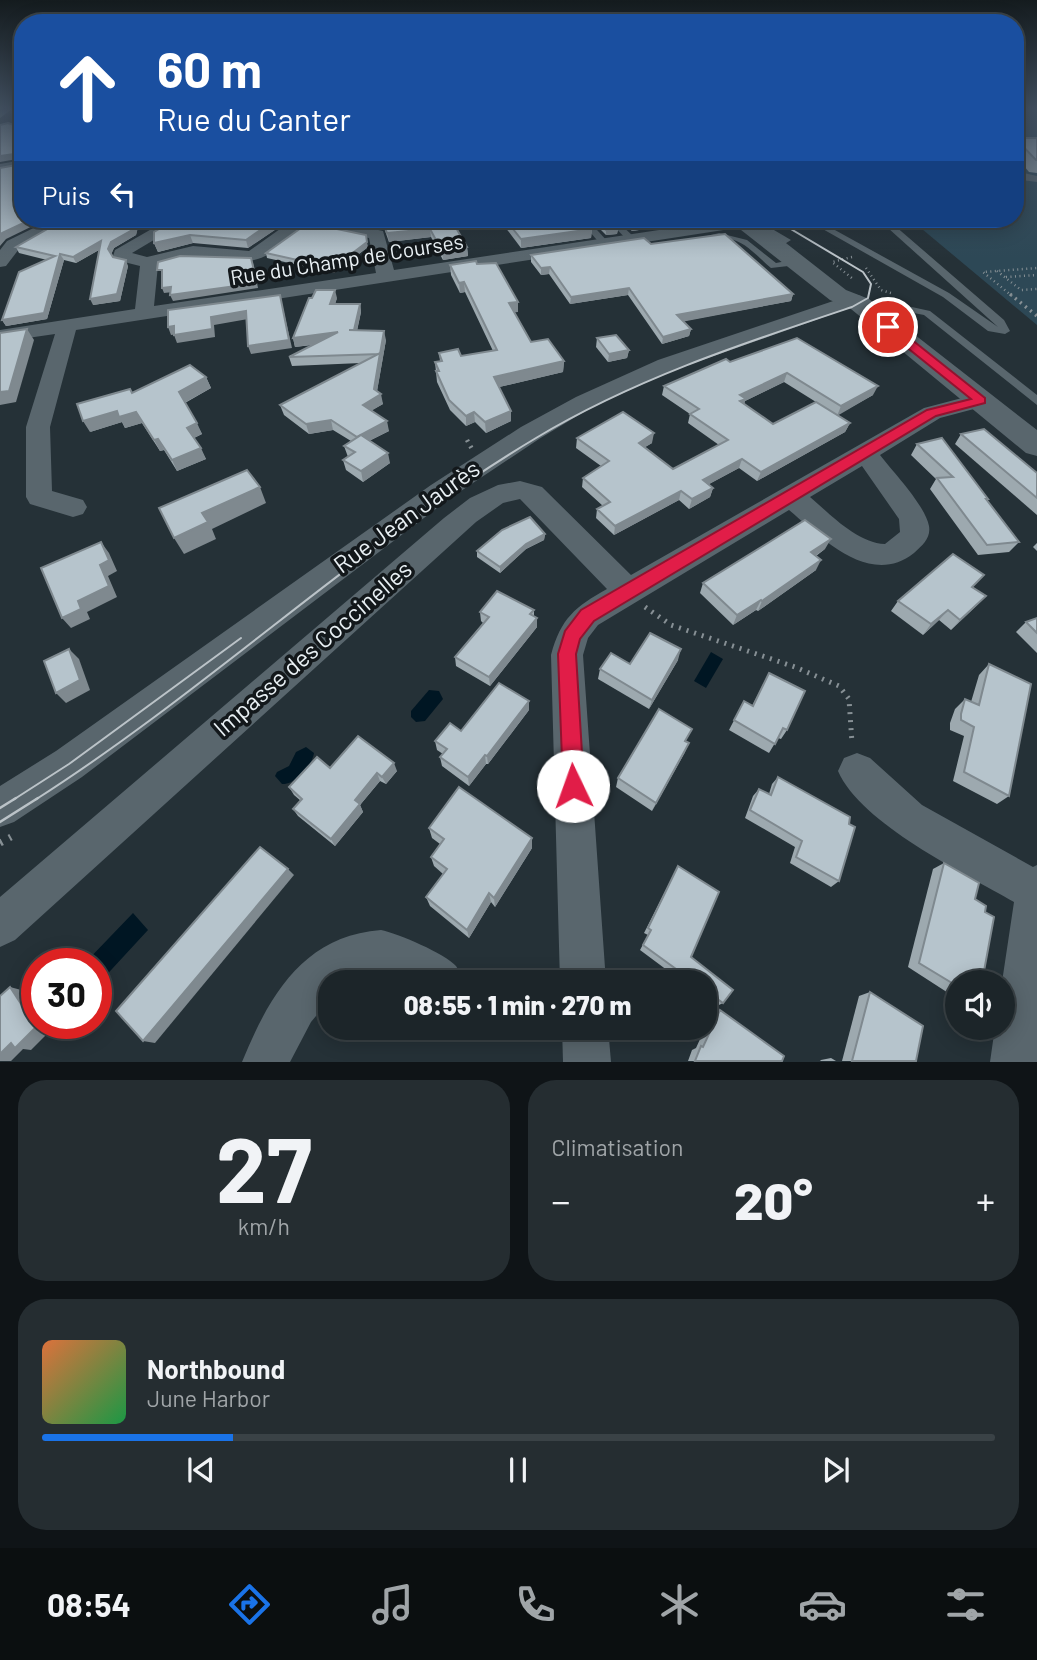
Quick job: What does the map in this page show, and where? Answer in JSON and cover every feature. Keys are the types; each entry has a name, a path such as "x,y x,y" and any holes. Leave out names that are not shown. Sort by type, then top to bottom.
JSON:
{"street":[{"path":"0,262 13,245 46,228"},
{"path":"164,228 124,250 122,256 149,263 160,257 193,251 242,257 254,255 292,228"},
{"path":"350,228 377,236 387,277"},
{"name":"Rue du Champ de Courses","path":"0,336 699,228"},
{"path":"754,228 838,295 864,296"},
{"path":"760,228 783,240 853,293 864,296 1037,446"},
{"path":"144,314 149,263"},
{"name":"Rue Jean Jaurès","path":"0,808 69,764 440,492 530,433 584,402 666,365 864,296"},
{"path":"67,326 38,428 39,497 73,507"},
{"path":"582,970 567,654 571,636 587,616 932,413 981,400"},
{"path":"790,496 855,547 878,556 889,555 914,537 915,527 912,517 865,452"},
{"name":"Impasse des Coccinelles","path":"0,925 433,544 493,496 517,488 533,494 629,592"},
{"path":"857,771 908,819 1036,889 1014,1062"},
{"path":"329,970 346,958 382,952 417,970"},
{"path":"266,1062 274,1037 310,984 318,978"},
{"path":"586,1040 587,1062"}],"lane":[{"path":"591,228 605,244"},
{"path":"623,228 650,245 733,234 774,266 797,262"},
{"path":"825,228 946,295 992,329 1005,331 1000,323 892,228"},
{"path":"864,296 927,313 1037,401"}],"path":[{"path":"849,257 832,262 853,278 864,296"},
{"path":"863,265 873,275 864,296"},
{"path":"1037,268 983,272 1037,316"},
{"path":"997,271 1021,290 1037,289"},
{"path":"1005,277 1037,275"},
{"path":"629,592 642,606 671,625 795,667 839,686 849,699 857,771"}],"shaded area":[{"path":"1024,159 1037,159 1037,325 921,228 1024,228"},
{"path":"711,652 723,659 706,688 694,681"},
{"path":"429,690 439,691 443,699 425,721 416,722 411,717 411,711"},
{"path":"306,747 314,753 310,763 297,778 282,784 275,776 277,772 289,766 296,752"},
{"path":"133,913 148,930 112,969 112,948 99,948"}],"building":[{"path":"14,165 14,227 0,236 0,168"},
{"path":"49,228 134,228 111,242 108,249 113,257 126,260 117,294 90,299 101,241 73,257 60,254 44,313 2,320 19,272 55,256 16,247"},
{"path":"161,228 263,228 246,240 190,235 154,243 154,232"},
{"path":"301,228 332,228 366,235 367,242 333,268 266,253"},
{"path":"385,228 456,228 467,247 442,251 430,229 387,233"},
{"path":"512,228 592,229 521,239"},
{"path":"725,234 793,294 677,315 691,329 663,337 629,288 571,297 550,267 541,268 531,255 644,238 651,244"},
{"path":"180,256 251,258 257,283 170,295 171,287 162,288 162,270 157,270 158,262"},
{"path":"476,261 477,264 496,263 518,302 509,303 531,342 548,339 564,361 494,377 511,411 485,422 474,412 466,416 449,400 436,371 439,371 435,362 442,361 439,353 458,349 461,356 497,350 464,282 459,283 450,265"},
{"path":"316,290 335,290 330,304 360,304 354,330 349,330 384,331 380,354 289,357 338,332 293,338 309,298 312,298"},
{"path":"280,295 289,340 248,346 246,311 211,317 212,329 174,335 174,326 168,327 168,310"},
{"path":"27,329 9,391 0,392 0,333"},
{"path":"616,335 629,350 609,354 597,338"},
{"path":"797,338 878,386 841,406 787,373 740,395 746,399 740,401 773,424 816,402 850,423 761,472 742,459 703,480 713,488 692,499 681,491 615,526 597,509 610,502 583,478 609,461 577,438 623,412 654,433 639,443 673,469 728,440 690,414 699,409 664,386 726,359 730,362"},
{"path":"380,353 374,389 381,394 363,405 387,421 357,437 331,420 306,424 280,405"},
{"path":"190,365 206,377 179,392 197,423 187,428 201,448 172,460 158,439 154,440 136,412 119,417 117,411 83,421 77,404 130,389 132,393"},
{"path":"984,429 1037,473 1037,498 961,434"},
{"path":"361,435 388,453 361,471 343,460 355,452 344,446"},
{"path":"942,438 1019,542 987,545 937,478 953,477 917,444"},
{"path":"247,470 260,487 202,513 208,522 174,538 159,508"},
{"path":"530,517 545,534 526,544 500,567 477,551 502,530"},
{"path":"805,520 831,539 811,552 821,560 762,601 737,615 703,583"},
{"path":"101,542 109,560 100,565 109,586 78,601 81,609 62,618 41,568"},
{"path":"953,554 984,575 972,587 986,596 960,620 948,610 931,624 898,601"},
{"path":"497,591 534,610 530,614 537,618 489,677 455,657 489,617 480,612"},
{"path":"1037,618 1037,633 1026,622"},
{"path":"650,633 681,649 652,700 600,669 611,653 630,664"},
{"path":"69,649 80,680 56,693 44,661"},
{"path":"989,664 1031,684 1009,796 964,772 974,727 961,720 961,714 965,699 979,705"},
{"path":"769,673 805,691 787,730 783,728 775,744 734,720 744,701 753,706"},
{"path":"499,683 529,701 468,777 440,757 447,749 435,741 450,723 461,731"},
{"path":"659,709 692,729 685,741 689,743 656,803 618,778"},
{"path":"358,736 394,763 382,777 377,773 355,800 360,804 331,839 293,809 302,799 289,787 317,757 330,768"},
{"path":"778,777 850,817 849,824 855,827 839,881 796,857 802,841 750,810 759,789 771,795"},
{"path":"459,787 532,838 494,898 489,893 467,930 426,897 447,869 431,857 444,839 429,828"},
{"path":"260,847 288,869 143,1041 116,1011"},
{"path":"944,863 979,883 975,899 986,906 985,912 994,917 984,970 945,970 945,979 919,963"},
{"path":"678,866 719,892 691,957 708,970 677,970 643,945 651,930 648,928"},
{"path":"717,977 733,990 723,1003 717,999"},
{"path":"10,987 21,1004 21,1039 24,1039 15,1048 11,1043 0,1054 0,996"},
{"path":"870,992 923,1026 916,1061 852,1061"},
{"path":"720,1010 784,1056 782,1061 695,1061 706,1040 717,1040 717,1017"}],"tram line":[{"path":"38,798 162,712 408,524 471,479 536,438 651,380 730,349 852,307 868,298 871,284 863,272 789,228"},
{"path":"13,800 69,764 241,638"},
{"path":"0,808 16,798"},
{"path":"0,822 38,798"}],"route":[{"path":"573,786 567,654 571,636 587,616 932,413 981,400 888,327"}]}
